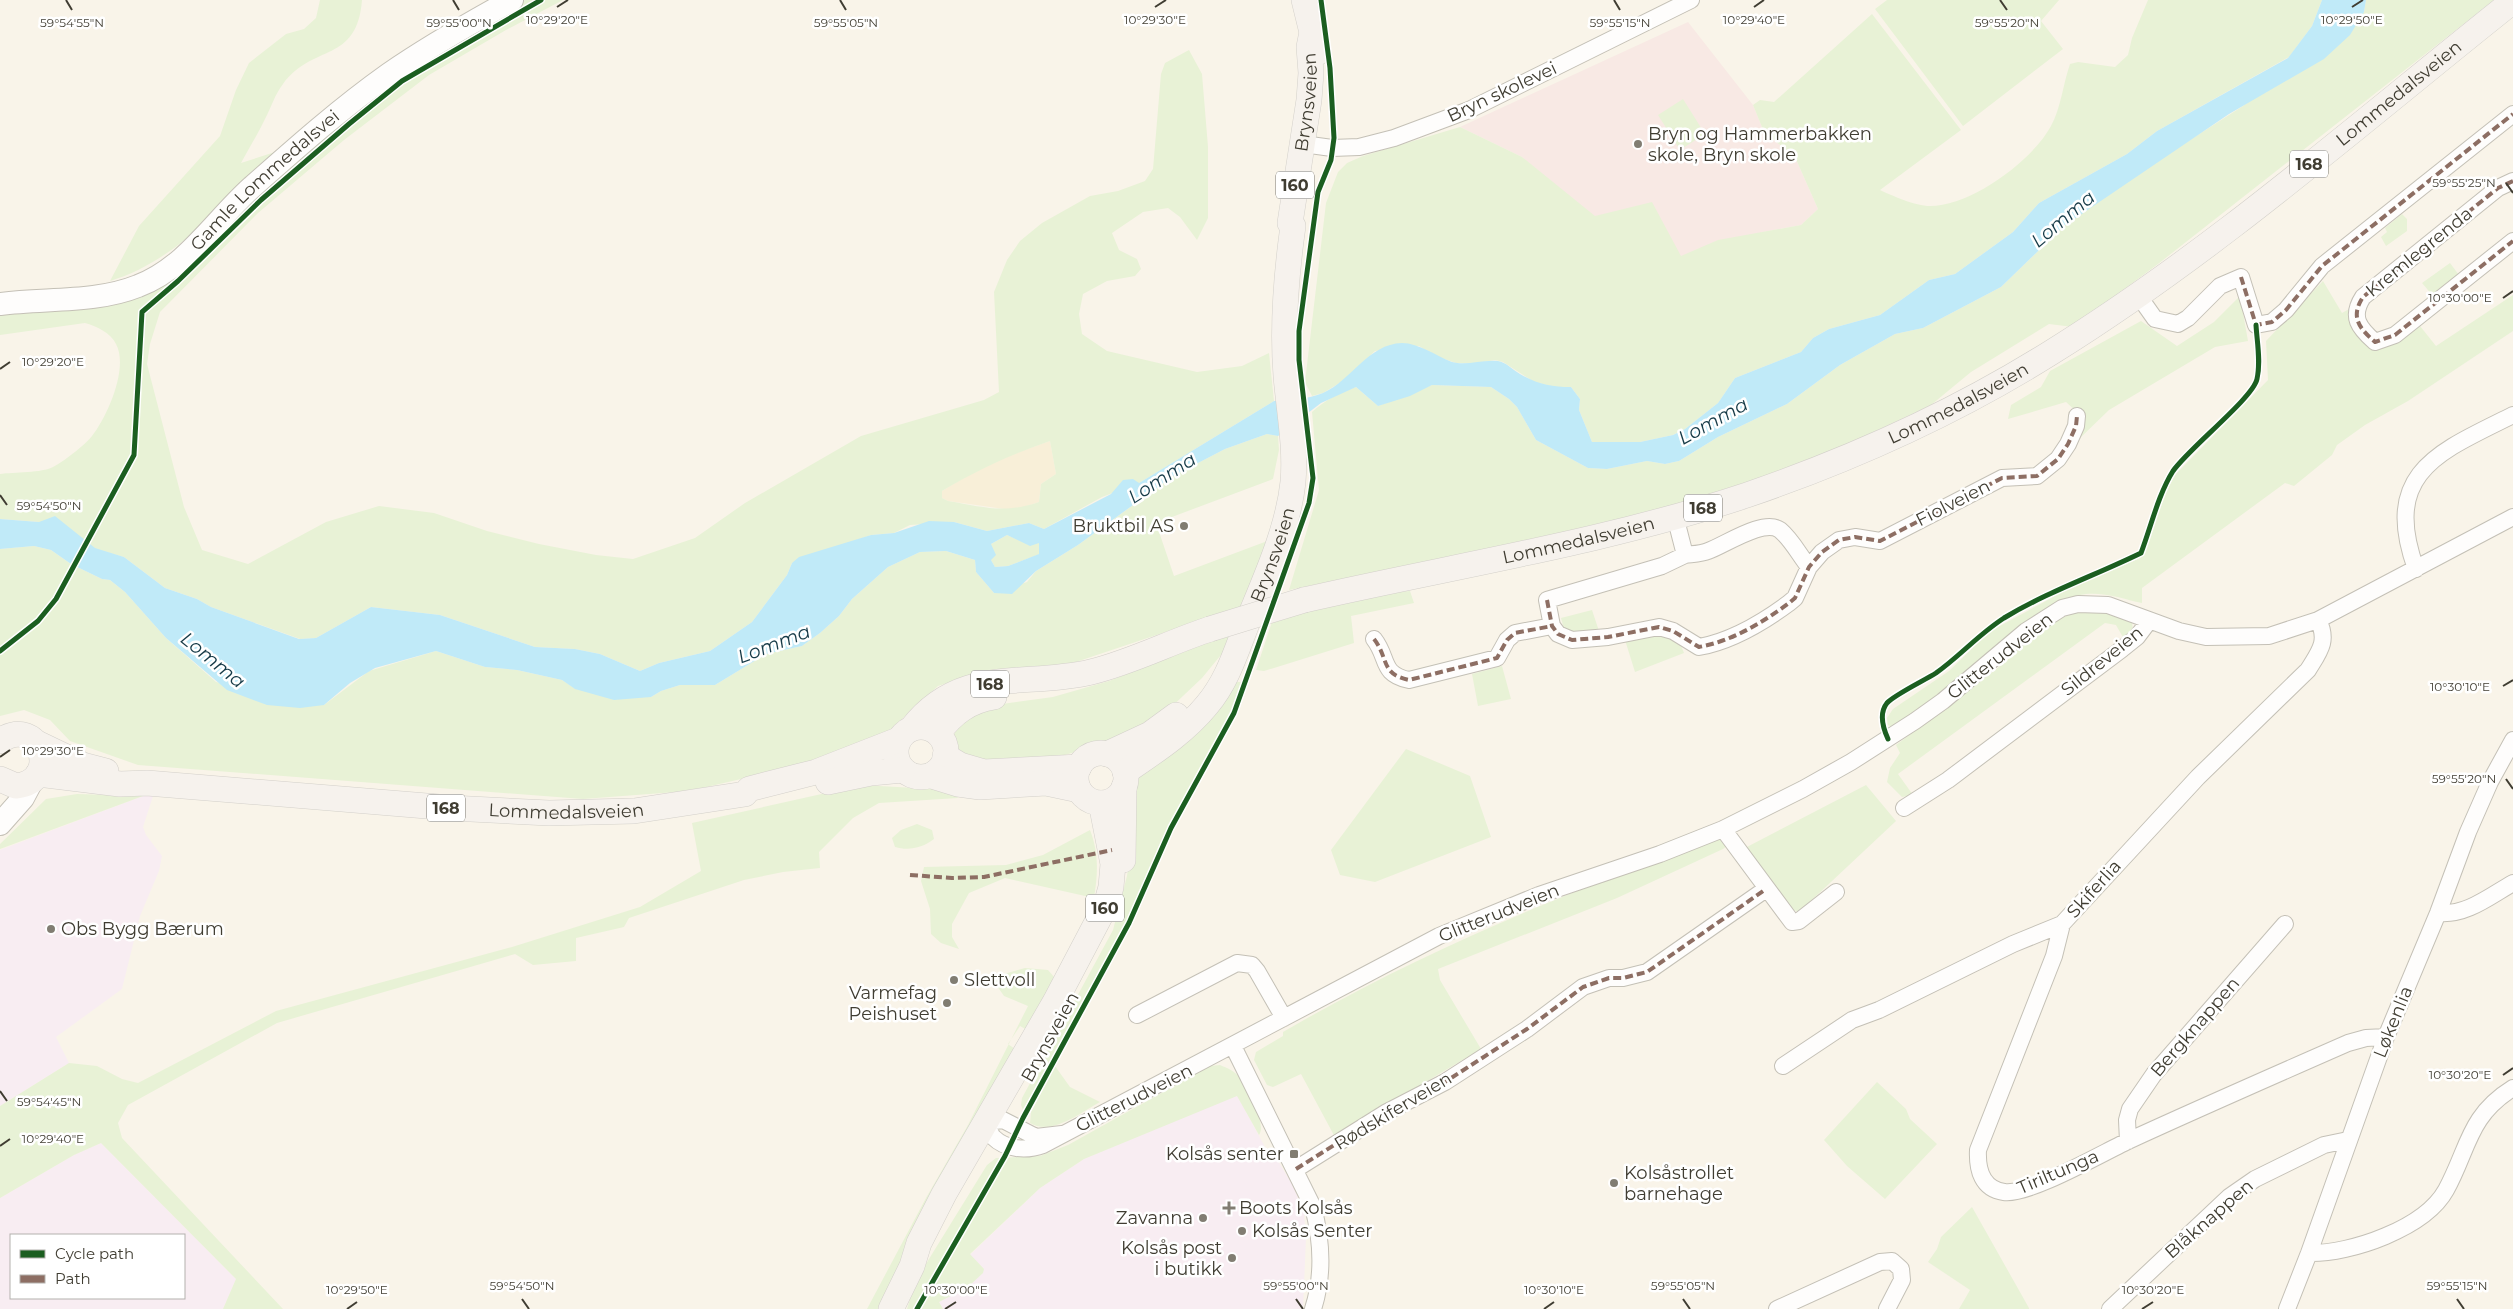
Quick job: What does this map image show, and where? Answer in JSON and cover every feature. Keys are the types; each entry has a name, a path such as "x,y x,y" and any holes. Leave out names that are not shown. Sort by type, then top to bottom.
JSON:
{"main road":[{"name":"Brynsveien","path":"891,1309 912,1266 925,1249 994,1126 1092,962 1107,928 1116,899 1124,858 1124,779 1175,737 1206,706 1236,658 1243,634 1283,527 1290,500 1293,472 1286,376 1284,307 1293,226 1296,222 1309,145 1322,97 1316,49 1311,37 1304,0"},
{"name":"Lommedalsveien","path":"745,794 749,789 816,772 905,734 930,707 961,690 1000,683 1083,674 1107,668 1210,629 1304,600 1528,552 1675,516 1746,495 1844,457 1978,394 2075,337 2138,295 2249,212 2513,1"},
{"name":"Brynsveien","path":"1107,754 1150,734 1169,722 1201,690 1243,634"},
{"name":"Lommedalsveien","path":"938,755 958,711 975,701 1058,686 1083,674"},
{"name":"168","path":"905,734 929,728 938,755 958,784 980,787 1046,783 1079,778"},
{"name":"168","path":"2,738 19,734 37,743"},
{"path":"903,770 895,754 905,734"},
{"name":"Lommedalsveien","path":"37,743 83,765 147,783"},
{"path":"35,778 42,757 37,743"},
{"name":"160","path":"1079,778 1087,757 1096,753 1107,754"},
{"path":"1107,754 1121,763 1124,779"},
{"name":"168","path":"903,770 914,777 938,755"},
{"name":"Lommedalsveien","path":"35,778 120,784 147,783 442,807 549,813 642,810 745,794 750,797 871,773 903,770"},
{"name":"168","path":"0,779 16,786 35,778"},
{"path":"1079,778 1087,798 1101,803"},
{"name":"160","path":"1101,803 1114,799 1124,779"},
{"name":"Brynsveien","path":"994,1126 1106,906 1113,864 1101,803"}],"street":[{"name":"Gamle Lommedalsvei","path":"0,304 112,293 138,286 154,278 174,265 250,188 373,86 433,46 512,0"},
{"name":"Bryn skolevei","path":"1309,145 1359,147 1394,138 1469,110 1691,0"},
{"path":"2138,295 2155,319 2178,324 2188,318 2220,286 2241,277 2256,325 2272,322 2286,310 2322,266 2513,114"},
{"name":"Kremlegrenda","path":"2513,180 2498,188 2362,297 2356,306 2357,320 2363,331 2375,342 2395,334 2513,240"},
{"path":"2416,569 2407,542 2405,522 2407,501 2415,478 2440,453 2513,415"},
{"name":"Fiolveien","path":"1552,626 1558,634 1572,640 1608,637 1659,627 1673,632 1699,647 1715,644 1743,632 1789,603 1795,598 1809,567 1822,552 1844,538 1855,537 1880,541 2002,478 2037,476 2058,459 2068,444 2076,426 2077,416"},
{"path":"1675,516 1685,555"},
{"name":"Sildreveien","path":"1904,808 1948,780 2137,638 2149,621 2206,637 2244,638 2269,636 2318,620 2513,516"},
{"path":"1374,639 1382,650 1390,672 1398,678 1409,680 1497,658 1507,640 1515,633 1552,626 1547,600 1662,566 1685,555 1705,552 1751,531 1769,526 1778,529 1785,535 1809,567"},
{"name":"Glitterudveien","path":"994,1126 1010,1146 1027,1149 1043,1146 1062,1134 1102,1116 1340,987 1461,926 1538,895 1660,854 1723,829 1803,789 1877,746 1943,701 2026,631 2062,608 2086,603 2108,605 2149,621"},
{"name":"Skiferlia","path":"1783,1066 1852,1020 1879,1010 2013,944 2062,924 2198,777 2308,670 2320,649 2323,639 2324,631 2318,620"},
{"name":"Løkenlia","path":"2287,1309 2309,1253 2386,1037 2438,914 2468,832 2490,782 2513,740"},
{"path":"0,824 23,798 35,778"},
{"path":"1723,829 1788,918 1796,923 1836,892"},
{"path":"2438,914 2452,914 2466,909 2513,883"},
{"name":"Rødskiferveien","path":"1296,1169 1387,1112 1445,1082 1527,1029 1583,987 1609,978 1623,978 1647,972 1766,889"},
{"name":"Tiriltunga","path":"2062,924 2054,956 1978,1150 1977,1162 1982,1178 1992,1189 2006,1193 2035,1186 2128,1141 2348,1043 2366,1038 2386,1037"},
{"name":"Bergknappen","path":"2128,1141 2127,1120 2130,1109 2154,1074 2285,924"},
{"path":"1137,1015 1237,963 1246,963 1257,971 1284,1018"},
{"path":"1233,1046 1296,1169 1313,1207 1320,1232 1322,1255 1314,1309"},
{"path":"2309,1253 2345,1250 2413,1222 2433,1208 2445,1191 2472,1129 2483,1111 2513,1088"},
{"name":"Blåknappen","path":"2110,1309 2230,1197 2249,1183 2324,1146 2348,1140"},
{"path":"1777,1309 1880,1262 1892,1261 1901,1269 1902,1280 1887,1309"}],"shaded area":[{"name":"Bryn og Hammerbakken skole, Bryn skole","path":"1688,22 1753,105 1764,132 1795,157 1818,209 1801,225 1763,232 1629,286 1522,157 1460,127"},
{"path":"1050,441 1056,474 1041,484 1039,502 1018,509 1004,509 948,501 942,498 942,491 965,477 1010,455"},
{"path":"143,796 153,796 143,827 146,835 162,856 159,871 140,916 122,989 56,1037 69,1063 0,1106 0,850"},
{"path":"1237,1095 1265,1147 1278,1161 1293,1186 1304,1213 1306,1238 1303,1309 943,1309 939,1302 968,1287 984,1269 970,1255 1040,1188 1084,1159"},
{"path":"101,1143 236,1279 223,1309 0,1309 0,1198 74,1155"}],"green space":[{"path":"320,0 362,0 358,20 352,34 343,44 295,71 283,84 241,163 275,152 219,209 179,244 134,272 110,281 139,226 220,136 236,90 249,63 286,34 304,29 316,18"},
{"path":"525,0 563,0 506,30 429,75 344,140 258,213 160,312 150,344 147,364 184,507 202,550 248,564 326,522 379,506 434,513 487,531 539,544 596,555 633,559 695,538 745,503 861,436 984,400 999,392 994,292 1007,260 1020,241 1042,223 1090,196 1118,191 1145,181 1153,169 1161,74 1165,63 1189,50 1202,74 1208,147 1208,218 1197,240 1180,217 1168,208 1143,212 1112,233 1119,250 1137,259 1141,269 1135,276 1107,281 1083,294 1079,314 1082,334 1107,351 1197,372 1242,366 1269,353 1274,401 1139,483 1102,497 1044,529 1029,523 987,531 954,522 910,525 894,533 871,535 792,563 787,575 752,622 710,651 659,663 640,671 600,654 575,649 535,647 440,615 371,607 316,638 300,639 211,607 197,599 165,588 124,557 95,549 75,533 39,522 0,519 0,474 48,469 62,462 85,444 98,428 110,405 120,366 116,344 103,330 85,323 0,335 0,312 136,293 226,223 356,108 495,17","holes":["1050,441 1056,474 1041,484 1039,502 1027,506 1004,509 948,501 942,498 942,491 968,476 1022,451"]},
{"path":"1887,0 2059,0 2041,21 2063,49 1963,126 1875,9"},
{"path":"2148,0 2322,0 2312,26 2289,57 2157,131 2127,154 2039,203 2013,232 1955,274 1929,280 1880,315 1829,329 1813,338 1801,352 1735,378 1718,403 1685,429 1673,435 1640,442 1592,442 1579,410 1580,399 1571,387 1555,387 1534,382 1503,362 1495,360 1478,363 1456,363 1435,356 1419,346 1375,351 1343,381 1323,393 1312,396 1305,382 1326,203 1338,172 1347,163 1363,156 1460,127 1522,157 1595,216 1652,202 1681,256 1718,240 1801,225 1818,209 1795,157 1764,132 1753,105 1760,100 1774,102 1872,14 1961,130 1880,190 1918,204 1930,206 1946,204 1981,190 2015,167 2030,153 2051,126 2060,104 2070,64 2078,62 2115,67 2128,55 2132,38"},
{"path":"2366,0 2494,0 2158,264 2073,327 2049,324 1971,372 1931,405 1852,442 1764,477 1621,521 1289,590 1319,490 1312,412 1332,397 1356,387 1378,406 1432,385 1491,387 1517,407 1536,440 1588,468 1607,469 1647,461 1665,464 1679,461 1718,437 1787,404 1840,365 1895,334 1923,328 2001,287 2064,226 2140,172 2243,106 2364,12"},
{"path":"1683,99 1705,134 1680,150 1658,115"},
{"path":"2402,214 2407,219 2407,231 2386,246 2381,237 2387,232 2385,228"},
{"path":"2450,263 2459,275 2433,296 2422,283"},
{"path":"2323,281 2342,313 2351,308 2370,347 2416,321 2436,346 2513,295 2513,331 2408,401 2365,425 2337,445 2332,455 2294,486 2285,483 2142,588 2142,603 2114,596 2086,594 2068,598 2051,605 2020,626 1964,676 1892,727 1888,725 1887,718 1893,709 1949,671 1985,636 1998,627 2066,590 2140,558 2174,476 2268,380 2266,341"},
{"path":"2240,296 2248,341 2215,347 2109,410 2079,439 2079,414 2066,402 2008,419 2011,405 2041,387 2050,371 2141,321 2177,346 2214,322"},
{"path":"1267,434 1278,436 1279,450 1273,479 1156,523 1174,576 1270,540 1249,604 1067,665 987,670 938,686 890,730 815,762 689,791 583,799 138,765 70,741 50,720 24,710 0,716 0,549 34,546 51,550 71,564 102,579 110,580 125,592 166,638 216,682 324,705 369,671 436,651 485,667 517,670 562,680 576,689 651,697 661,691 680,685 715,685 766,654 802,646 839,616 852,599 888,567 920,552 946,551 975,560 976,572 994,593 1027,582 1036,571 1078,545 1173,476 1225,449"},
{"path":"1007,535 1023,542 1039,543 1040,554 1008,566 995,567 991,560 991,544"},
{"path":"1410,591 1414,603 1351,616 1354,643 1264,671 1256,670 1273,619 1384,593"},
{"path":"1592,610 1599,631 1592,634 1565,632 1561,618"},
{"path":"2087,610 2104,611 2132,622 2133,631 2124,639 2116,625 2105,623 1898,774 1913,795 1902,797 1887,782 1890,768 1900,753 1896,745 1995,670 2047,626 2059,619"},
{"path":"1660,632 1680,643 1684,653 1635,672 1625,640"},
{"path":"1233,633 1225,650 1202,678 1165,713 1122,739 1061,756 993,763 958,751 954,743 954,736 959,721 1002,704 1053,697 1109,681"},
{"path":"1502,666 1511,699 1478,706 1472,674"},
{"path":"1235,682 1244,682 1226,724 1167,829 1126,924 1023,1110 1021,1105 1022,1098 1113,930 1127,876 1131,847 1133,792 1139,776"},
{"path":"1406,749 1470,776 1491,837 1375,882 1340,875 1331,850"},
{"path":"862,785 950,790 958,798 879,803 853,818 819,852 820,868 783,872 744,880 629,918 624,927 576,938 576,961 533,965 515,954 277,1023 128,1105 118,1123 122,1138 283,1309 223,1309 236,1279 101,1143 74,1155 0,1198 0,1106 69,1063 97,1066 122,1079 138,1083 276,1011 512,947 640,907 701,871 692,823"},
{"path":"1866,785 1896,821 1799,912 1786,907 1745,848"},
{"path":"77,794 143,796 0,849 0,844 46,799"},
{"path":"917,824 932,830 934,839 925,845 915,848 895,847 892,838 901,830"},
{"path":"1090,830 1097,863 1094,898 1005,878 969,893 952,924 952,937 959,949 941,943 931,934 930,909 921,881 924,867 1006,865 1043,855"},
{"path":"1719,839 1728,845 1617,898 1438,969 1440,980 1481,1049 1397,1099 1336,1139 1301,1074 1273,1087 1267,1085 1254,1060 1256,1052 1283,1036 1283,1032 1379,980 1445,948 1566,895"},
{"path":"1025,968 1048,970 1055,978 1029,1031 1020,1026 1011,1039 1028,1006 1004,996 990,976 997,976"},
{"path":"1009,1044 1019,1052 883,1309 867,1309 926,1198 968,1125"},
{"path":"1220,1065 1236,1073 1256,1106 1261,1123 1259,1135 1237,1096 1084,1159 1040,1188 970,1254 984,1269 983,1273 968,1287 939,1302 943,1309 907,1309 916,1280 987,1165 996,1158 1040,1156 1068,1145 1210,1066"},
{"path":"1055,1066 1070,1087 1100,1102 1057,1125 1047,1127 1030,1123 1031,1112"},
{"path":"1877,1082 1906,1109 1910,1119 1937,1144 1885,1199 1847,1166 1824,1140"},
{"path":"1972,1207 2029,1309 1959,1309 1970,1290 1928,1262 1937,1249 1941,1237"}],"water":[{"name":"Lomma","path":"2322,0 2366,0 2364,12 2350,35 2324,59 2229,114 2064,226 2001,287 1923,328 1895,334 1840,365 1787,404 1718,437 1679,461 1665,464 1647,461 1607,469 1588,468 1536,440 1517,407 1491,387 1432,385 1410,396 1378,406 1356,387 1321,403 1278,436 1267,434 1225,449 1173,476 1078,545 1036,571 1012,594 994,593 976,572 975,560 946,551 920,552 888,567 852,599 839,616 802,646 766,654 715,685 680,685 661,691 651,697 614,700 575,689 562,680 517,670 485,667 436,651 375,668 350,683 324,705 300,708 267,705 227,690 166,638 125,592 110,580 102,579 71,564 51,550 34,546 0,549 0,519 39,522 55,516 95,548 124,557 165,588 299,639 316,638 371,607 440,615 535,647 575,649 600,654 640,671 659,663 710,651 752,622 787,575 792,563 799,557 871,535 894,533 929,521 954,522 987,531 1029,523 1044,529 1111,494 1123,480 1133,479 1139,483 1274,401 1293,400 1323,393 1343,380 1379,349 1390,345 1402,343 1415,345 1458,363 1501,362 1539,383 1571,387 1580,399 1579,410 1592,442 1640,442 1673,435 1685,429 1718,403 1735,378 1801,352 1813,338 1829,329 1880,315 1929,280 1955,274 2013,232 2039,203 2127,154 2157,131 2288,58 2312,26","holes":["1007,535 1030,546 1039,543 1039,554 1008,566 995,567 991,560 996,555 991,544"]}],"marked path":[{"path":"2241,277 2256,325 2272,322 2286,310 2322,266 2513,114"},
{"path":"2513,181 2498,188 2363,297 2357,310 2358,322 2375,342 2395,335 2513,241"},
{"path":"1547,600 1552,626 1558,634 1572,640 1608,637 1659,627 1673,631 1699,647 1735,636 1757,624 1795,598 1809,567 1822,552 1839,540 1855,537 1880,541 2002,478 2037,476 2058,459 2068,444 2076,426 2077,416"},
{"path":"1374,639 1393,674 1409,680 1497,658 1507,640 1515,633 1552,626"},
{"path":"910,875 952,878 984,877 1112,850"},
{"path":"1296,1169 1387,1112 1445,1082 1527,1029 1583,987 1609,978 1623,978 1647,972 1766,889"}],"cycle path":[{"path":"0,651 38,621 56,599 134,455 142,312 178,281 261,200 402,81 541,0"},
{"path":"917,1309 1005,1156 1023,1118 1129,923 1171,828 1234,713 1309,503 1313,478 1299,360 1299,331 1318,192 1331,160 1334,138 1330,68 1321,0"},
{"path":"1888,739 1882,716 1887,703 1891,700 1936,673 2004,618 2054,592 2141,553 2159,501 2173,471 2253,387 2257,379 2259,366 2256,325"}],"place":[{"name":"Bryn og Hammerbakken skole, Bryn skole","path":"1638,144"},
{"name":"Bruktbil AS","path":"1184,526"},
{"name":"Obs Bygg Bærum","path":"51,929"},
{"name":"Slettvoll","path":"954,980"},
{"name":"Varmefag Peishuset","path":"947,1003"},
{"name":"Kolsås senter","path":"1294,1154"},
{"name":"Kolsåstrollet barnehage","path":"1614,1183"},
{"name":"Boots Kolsås","path":"1229,1208"},
{"name":"Zavanna","path":"1203,1218"},
{"name":"Kolsås Senter","path":"1242,1231"},
{"name":"Kolsås post i butikk","path":"1232,1258"}]}
